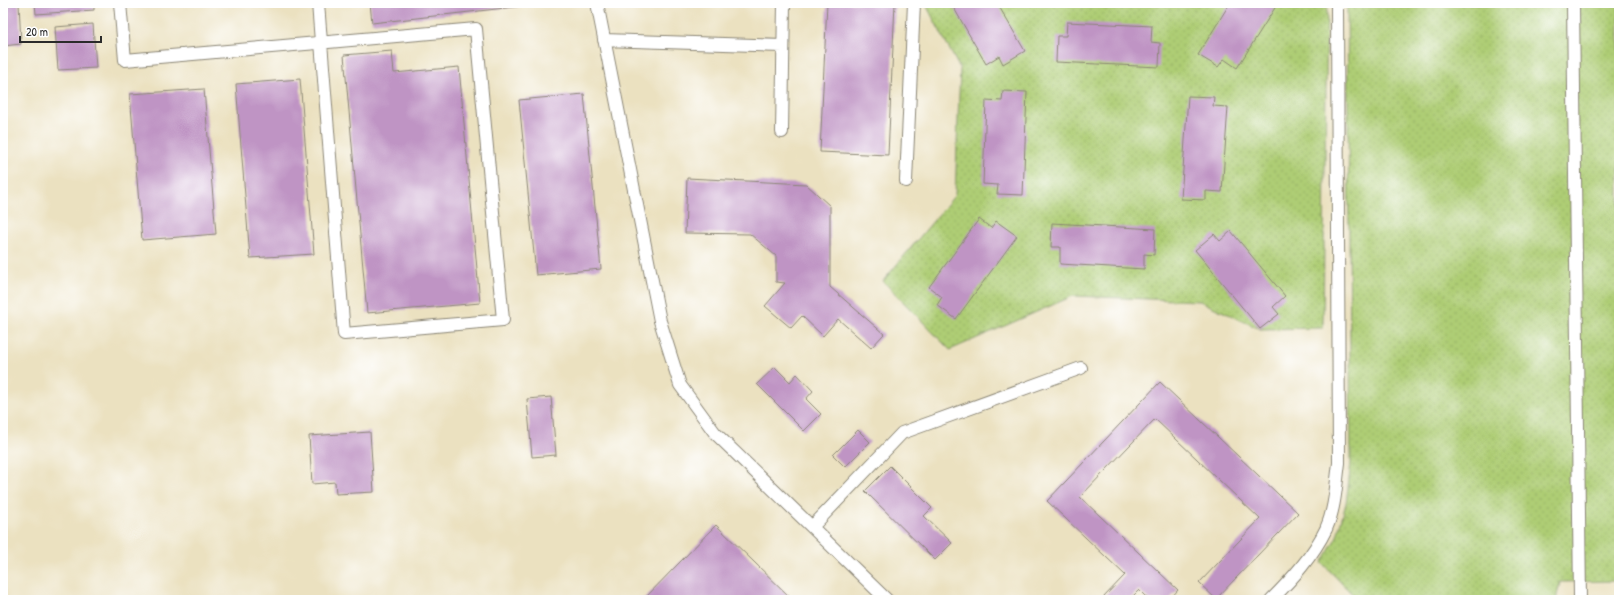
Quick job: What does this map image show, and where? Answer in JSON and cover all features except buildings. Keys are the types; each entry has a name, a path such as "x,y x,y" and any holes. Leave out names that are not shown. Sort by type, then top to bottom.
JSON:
{"lane":[{"path":"120,3 125,60 321,42 476,29 503,320 344,334 321,42 318,3"},
{"path":"597,3 660,321 680,385 715,434 887,600"},
{"path":"782,132 784,3"},
{"path":"906,181 914,3"},
{"path":"1271,600 1294,576 1326,529 1335,498 1339,463 1337,3"},
{"path":"1573,3 1580,600"},
{"path":"604,40 783,46"},
{"path":"812,527 902,433 1081,368"}],"green space":[{"path":"925,3 1327,3 1323,328 1260,329 1200,301 1073,296 950,350 883,281 955,195 960,69"},
{"path":"1347,3 1619,3 1619,581 1560,582 1556,600 1358,600 1322,563 1337,536 1346,503 1351,463"}]}
